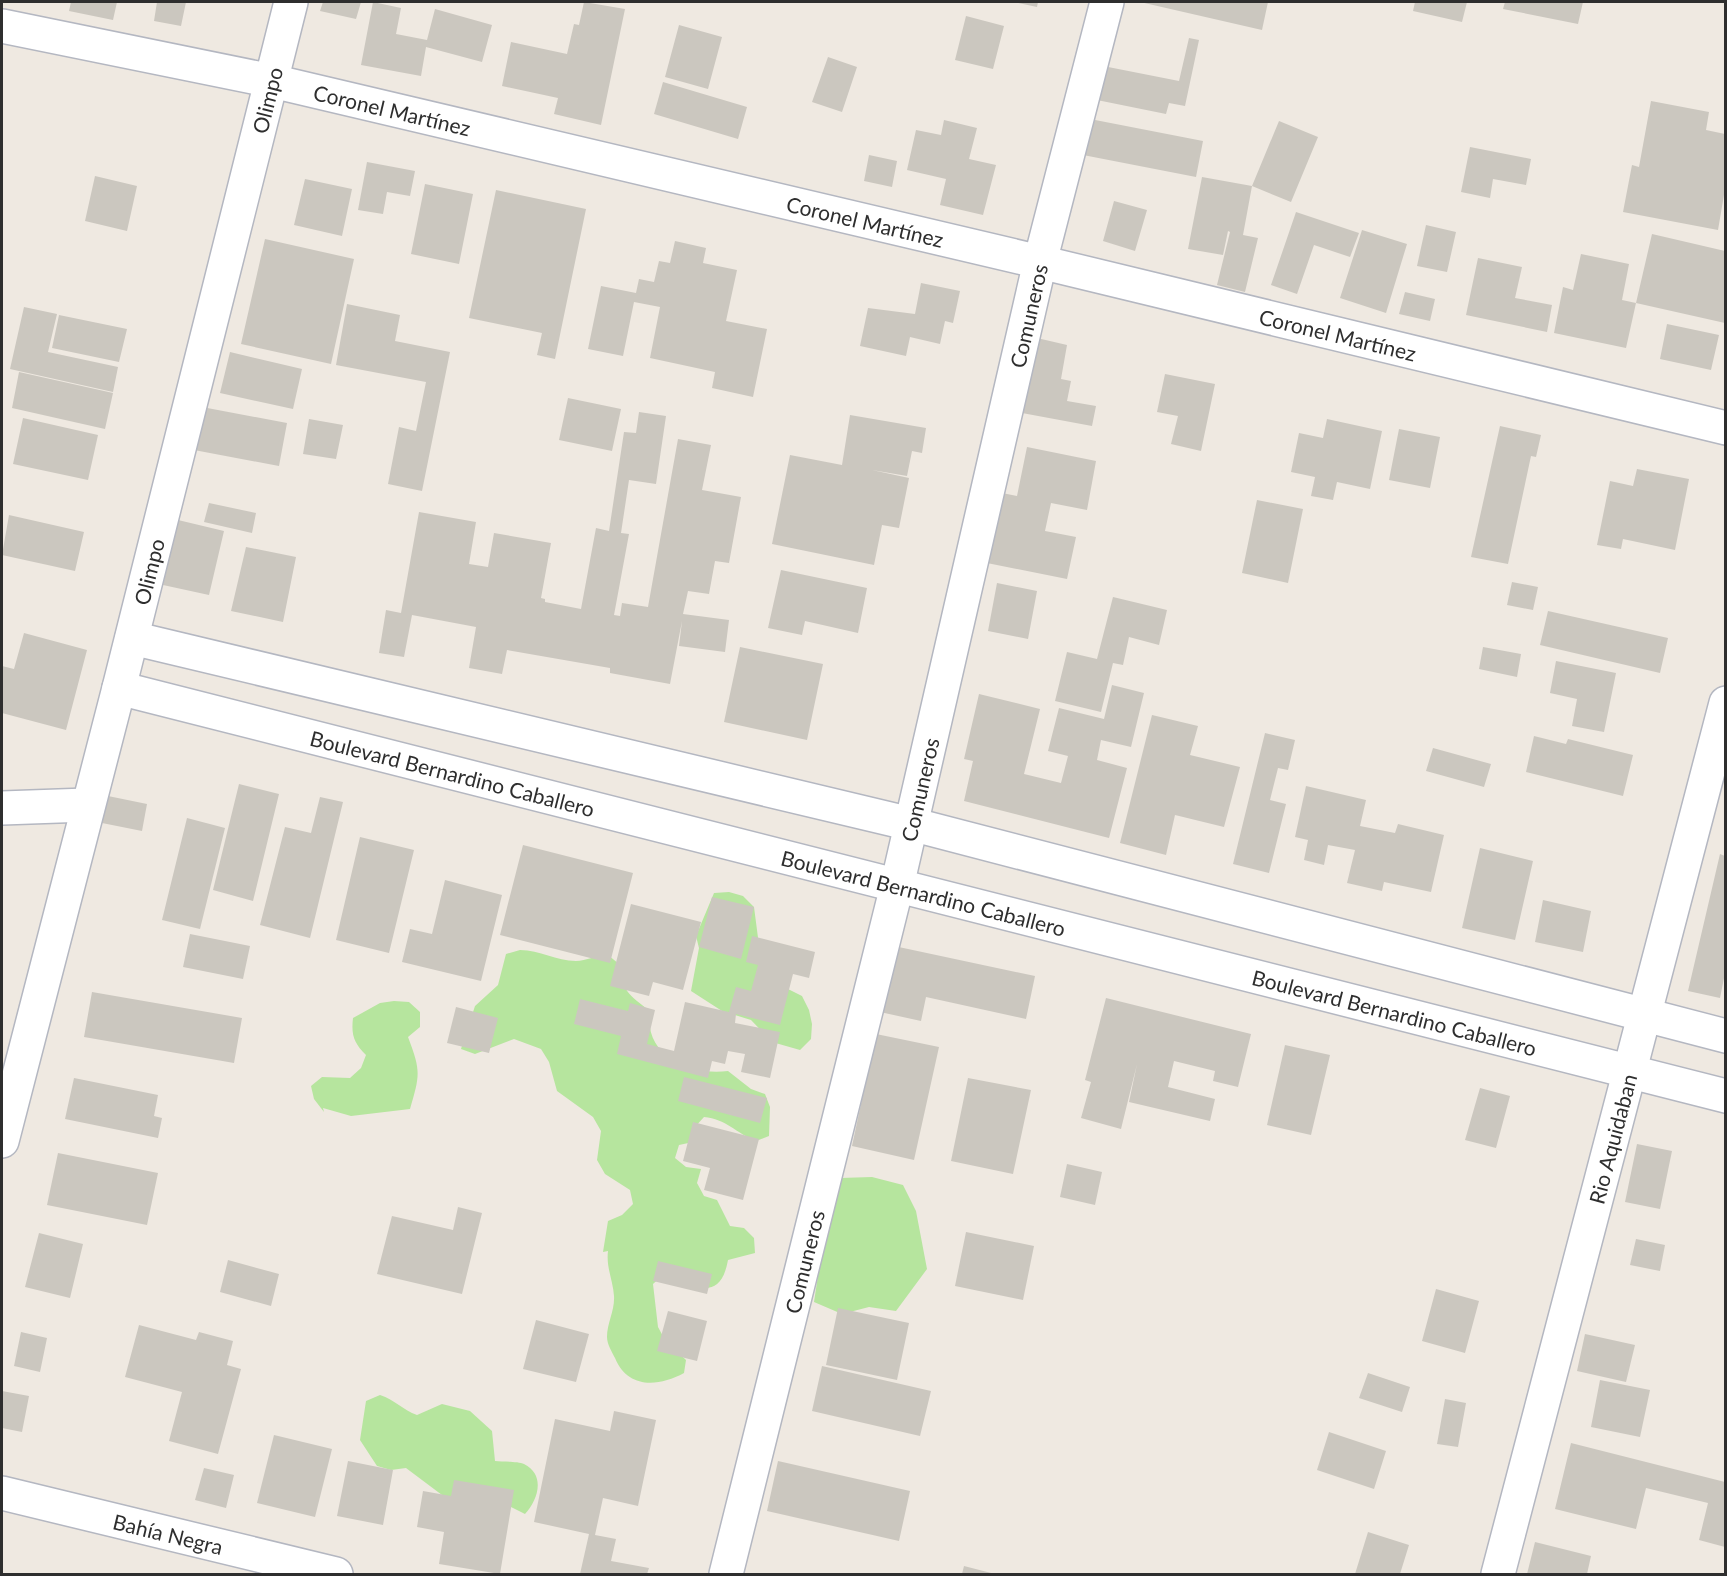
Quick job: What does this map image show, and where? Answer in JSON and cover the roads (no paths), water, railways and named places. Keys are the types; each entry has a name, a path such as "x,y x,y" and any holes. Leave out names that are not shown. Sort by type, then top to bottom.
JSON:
{"street":[{"name":"Olimpo","path":"2,1140 132,638 291,2"},
{"name":"Comuneros","path":"726,1575 897,886 1040,262 1107,2"},
{"name":"Coronel Martínez","path":"2,26 272,81 1040,262 1725,428"},
{"path":"132,638 911,824 1725,1036"},
{"name":"Boulevard Bernardino Caballero","path":"119,688 1725,1096"},
{"name":"Rio Aquidaban","path":"1498,1575 1725,702"},
{"path":"2,808 87,805"},
{"name":"Bahía Negra","path":"2,1493 336,1575"}]}
